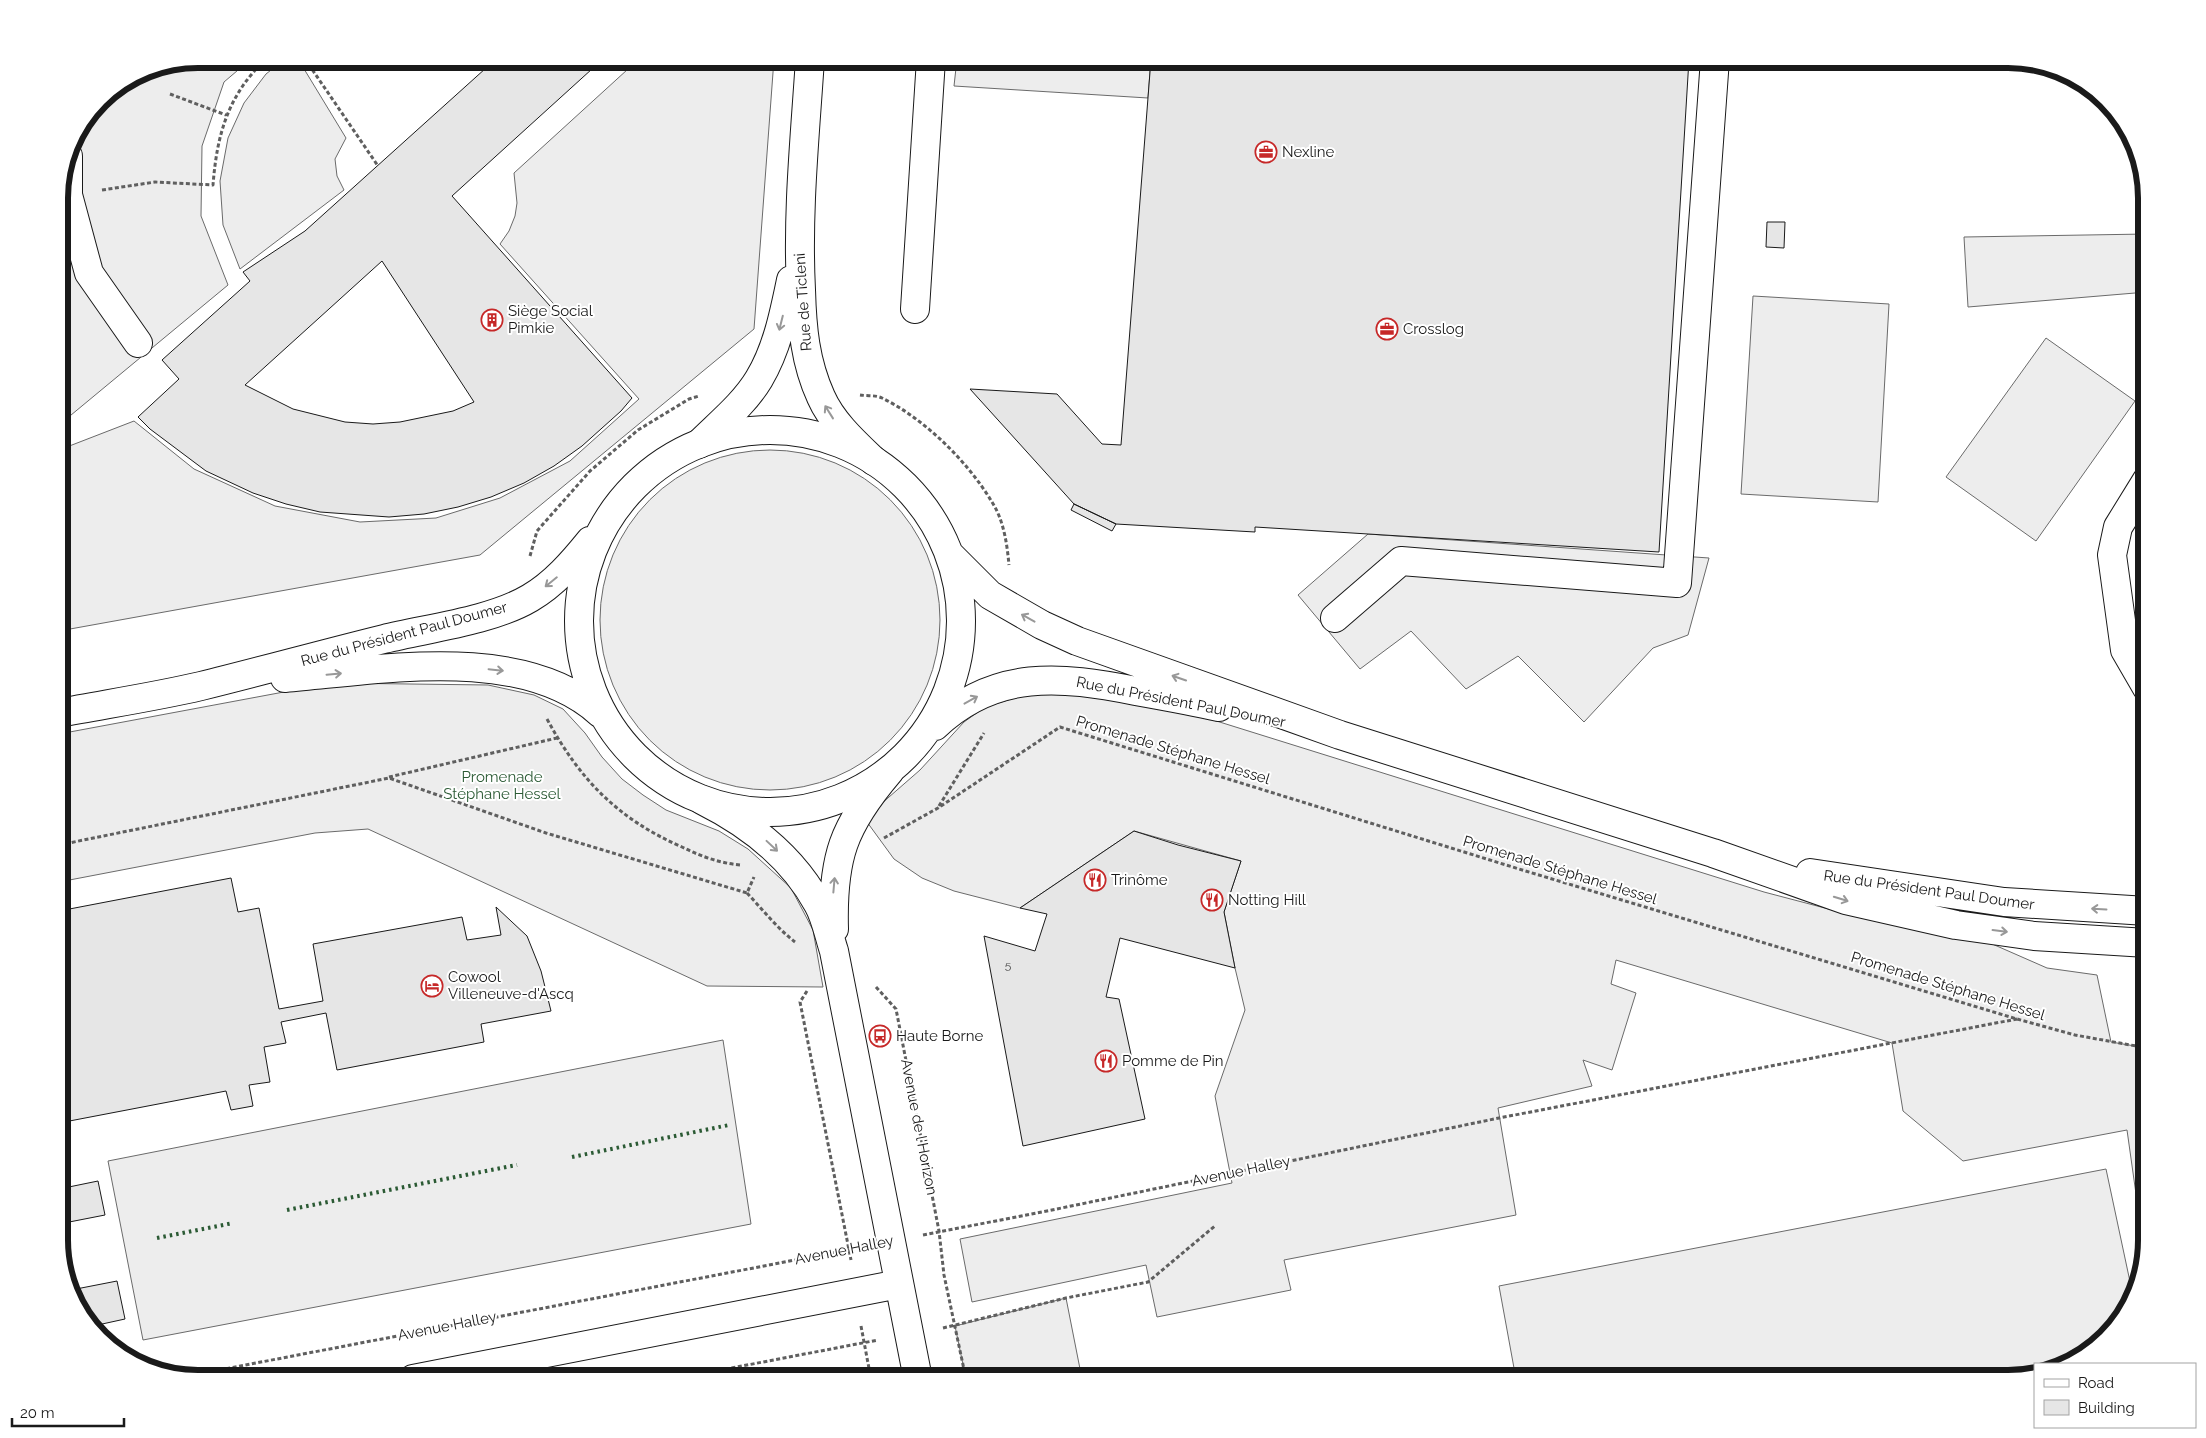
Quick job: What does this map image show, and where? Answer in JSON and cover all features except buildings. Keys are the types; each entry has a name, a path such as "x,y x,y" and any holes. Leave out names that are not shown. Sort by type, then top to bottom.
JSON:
{"main road":[{"name":"Rue de Ticleni","path":"809,68 798,241 806,352 821,398 834,419 850,438 874,461"},
{"path":"915,309 930,68"},
{"path":"1335,618 1400,562 1678,583 1714,68"},
{"path":"68,189 89,273 138,344"},
{"name":"Rue de Ticleni","path":"698,444 746,397 758,381 768,362 777,338 786,303 798,241"},
{"path":"834,951 834,886 840,851 856,816 869,796 888,772 920,741 942,704 957,663 961,619 956,576 950,555 931,519 919,502 895,477 874,461 837,442 798,432 758,430 718,437 680,452 646,475 618,504 607,520 597,538 583,577 578,618 582,659 595,698 604,716 616,735 646,767 682,791 745,823 762,836 793,867 819,905 834,951 916,1370"},
{"path":"2138,495 2118,527 2112,555 2125,650 2138,672"},
{"name":"Rue du Président Paul Doumer","path":"68,711 198,686 386,638 469,620 530,598 554,580 574,561 607,520"},
{"name":"Rue du Président Paul Doumer","path":"950,555 990,594 1042,626 1119,658 1340,735 1713,853 1846,900 1956,926 2034,936 2138,942"},
{"name":"Rue du Président Paul Doumer","path":"198,686 418,667 465,666 511,672 536,678 572,691 604,716"},
{"name":"Rue du Président Paul Doumer","path":"920,741 943,718 967,701 998,688 1042,679 1107,685 1204,704 1340,735"},
{"path":"702,800 745,811 788,812 831,803 870,784 888,772"},
{"name":"Rue du Président Paul Doumer","path":"1713,853 1847,880 1947,895 2042,906 2138,911"},
{"path":"459,1370 899,1284"}],"path":[{"path":"68,195 155,182 213,185 218,139 226,116 242,85 258,68"},
{"path":"311,68 378,166"},
{"path":"170,94 226,116"},
{"path":"530,598 528,565 537,531 590,471 638,430 689,399 706,394"},
{"path":"857,395 881,397 936,434 993,503 1007,540 1009,567"},
{"path":"536,678 539,701 557,738 575,764 613,806 635,823 660,838 715,861 743,865"},
{"path":"880,840 938,808 993,716 998,688"},
{"name":"Promenade Stéphane Hessel","path":"938,808 1060,727 1509,866 2017,1019 2075,1035 2138,1046"},
{"path":"68,843 389,778 557,738"},
{"path":"389,778 546,833 747,893 770,918 774,926 796,943"},
{"path":"747,893 754,876"},
{"path":"804,982 806,992"},
{"name":"Avenue de l'Horizon","path":"872,983 896,1009 939,1231 944,1276 964,1370"},
{"path":"810,985 800,1002 849,1250"},
{"name":"Avenue Halley","path":"219,1370 849,1250 1499,1118 2017,1019"},
{"path":"955,1326 1066,1298 1148,1282 1216,1225"},
{"path":"722,1370 864,1343 869,1370"}],"shaded area":[{"path":"189,68 240,68 224,82 202,146 201,216 228,285 68,418 68,189 72,164 77,148 89,125 100,112 125,89 148,77 172,70"},
{"path":"274,68 303,68 346,138 335,159 337,176 344,190 240,269 223,225 220,181 228,138 244,103 266,74"},
{"path":"629,68 773,68 754,329 480,555 68,629 68,447 134,421 194,469 275,506 360,522 436,518 500,498 570,461 639,399 500,244 509,231 515,216 517,203 514,173"},
{"path":"956,68 1150,68 1148,98 954,86"},
{"path":"2138,234 2138,293 1968,307 1964,237"},
{"path":"1753,296 1889,304 1878,502 1741,494"},
{"path":"2046,338 2135,401 2036,541 1946,477"},
{"path":"770,450 803,453 835,463 865,479 890,500 911,525 927,555 937,587 940,620 937,653 927,685 911,715 890,740 865,761 835,777 803,787 770,790 737,787 705,777 675,761 650,740 629,715 613,685 603,653 600,620 603,587 613,555 629,525 650,500 675,479 705,463 737,453"},
{"path":"1368,534 1709,558 1688,635 1653,648 1584,722 1518,656 1466,689 1411,631 1360,669 1298,595"},
{"name":"Promenade Stéphane Hessel","path":"332,683 488,685 534,695 563,709 622,779 643,795 666,810 719,831 748,849 791,888 813,930 823,987 707,986 368,829 315,833 68,880 68,732"},
{"path":"1041,690 1072,692 1210,719 1764,892 1840,912 1990,943 2047,968 2097,975 2111,1042 2138,1046 2138,1208 2127,1130 1963,1161 1903,1111 1892,1043 1616,960 1611,984 1636,993 1612,1070 1583,1060 1592,1086 1498,1108 1516,1215 1284,1260 1291,1290 1157,1317 1146,1265 972,1302 960,1239 1232,1183 1215,1096 1245,1010 1224,912 1241,861 1134,831 1020,908 954,891 922,878 894,859 867,822 881,804 920,770 964,722 985,707"},
{"path":"723,1040 751,1224 143,1340 108,1161"},
{"path":"2106,1169 2131,1285 2117,1313 2081,1349 2052,1363 2034,1363 2034,1368 2008,1370 1514,1370 1499,1286"},
{"path":"1066,1298 1080,1370 964,1370 955,1326"}],"hedge":[{"path":"572,1157 729,1125"},
{"path":"287,1210 517,1165"},
{"path":"157,1238 233,1223"}],"place":[{"name":"Nexline","path":"1266,152"},
{"name":"Siège Social Pimkie","path":"492,320"},
{"name":"Crosslog","path":"1387,329"},
{"name":"Trinôme","path":"1095,880"},
{"name":"Notting Hill","path":"1212,900"},
{"name":"Cowool Villeneuve-d'Ascq","path":"432,986"},
{"name":"Haute Borne","path":"880,1036"},
{"name":"Pomme de Pin","path":"1106,1061"}]}
